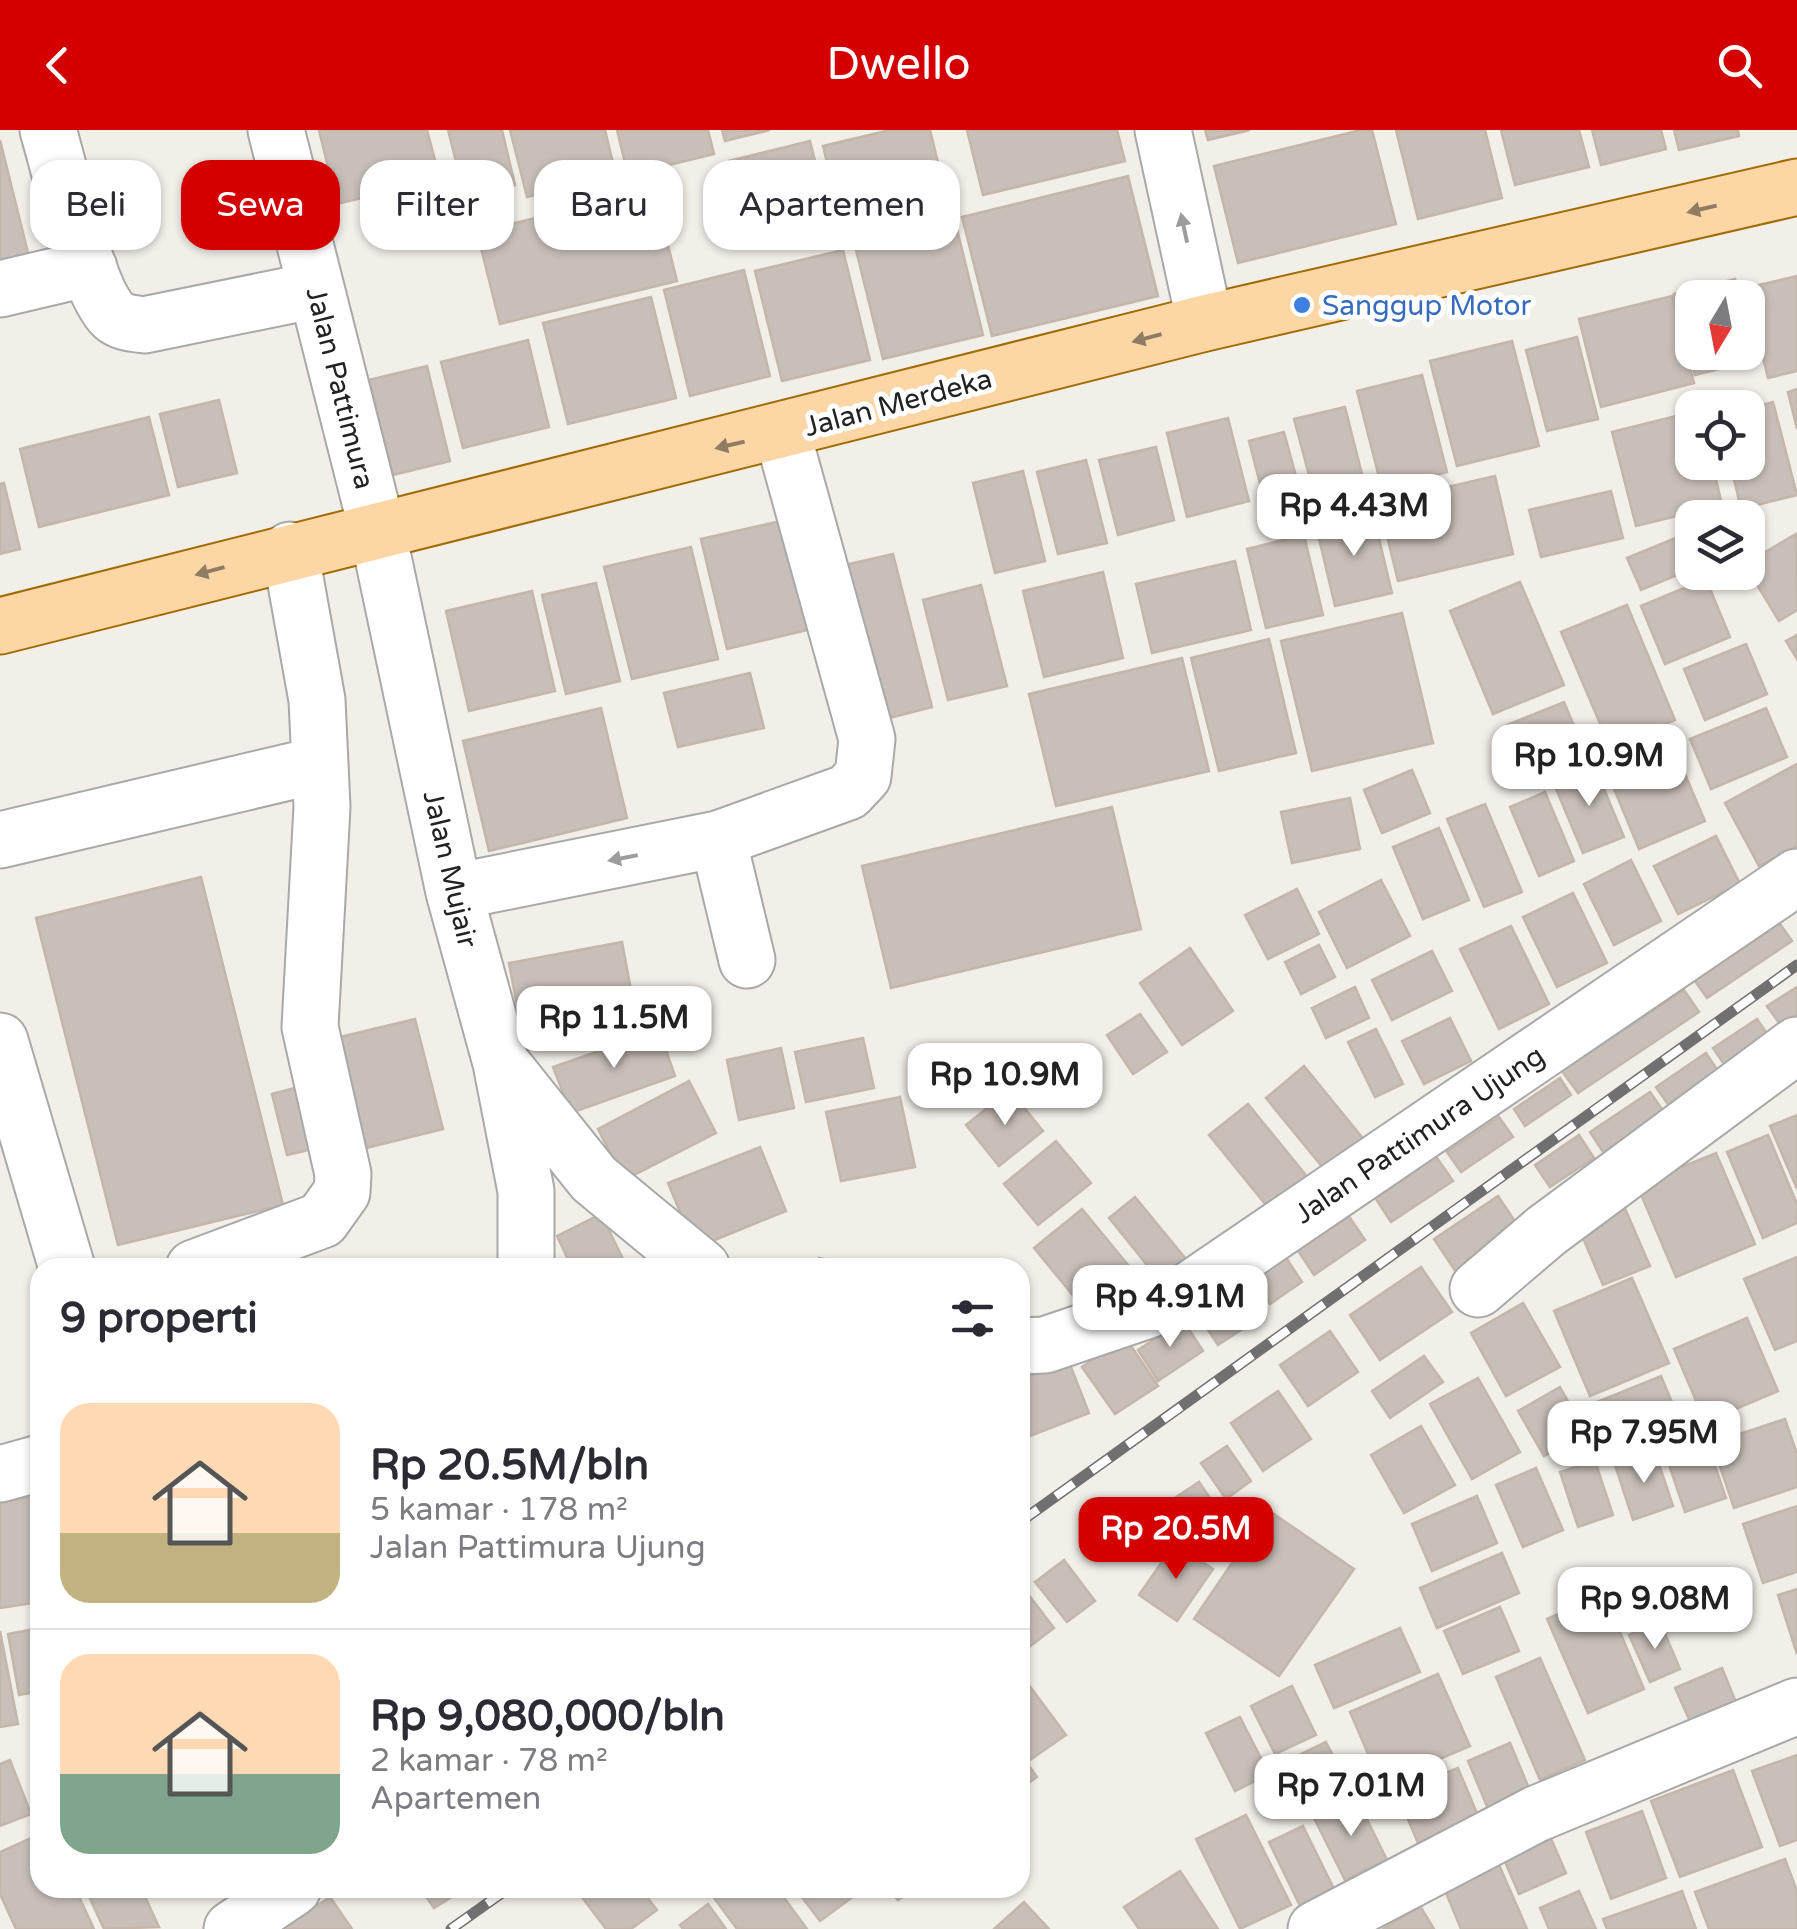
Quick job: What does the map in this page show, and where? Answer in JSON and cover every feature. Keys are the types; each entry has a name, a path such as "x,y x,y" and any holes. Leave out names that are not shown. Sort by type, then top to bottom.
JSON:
{"main road":[{"name":"Jalan Merdeka","path":"0,626 1205,323 1797,187"}],"street":[{"path":"48,130 90,268 110,312 119,320 144,325 316,290"},
{"name":"Jalan Pattimura","path":"276,130 376,529"},
{"path":"1163,130 1205,323"},
{"path":"0,289 90,268"},
{"path":"454,892 718,839 848,792 863,776 868,760 847,664 782,432"},
{"name":"Jalan Mujair","path":"376,529 454,892 501,1063 526,1191 526,1258"},
{"path":"221,1258 322,1220 342,1192 343,1174 310,1026 322,806 317,700 290,550"},
{"path":"0,840 318,765"},
{"path":"718,839 747,960"},
{"name":"Jalan Pattimura Ujung","path":"1030,1346 1045,1346 1172,1302 1797,877"},
{"path":"0,1041 63,1258"},
{"path":"1478,1289 1546,1231 1797,1045"},
{"path":"501,1063 594,1179 690,1258"},
{"path":"0,1474 30,1466"},
{"path":"1316,1929 1536,1814 1797,1706"},
{"path":"232,1929 278,1898"}],"building":[{"path":"319,130 427,130 435,160 360,160 360,198 340,203 340,160 326,160"},
{"path":"448,130 502,130 509,160 456,160"},
{"path":"510,130 605,130 612,160 534,160 534,195 527,197"},
{"path":"617,130 708,130 714,154 683,162 624,160"},
{"path":"722,130 770,130 725,141"},
{"path":"890,130 930,130 937,160 826,160 823,146"},
{"path":"967,130 1117,130 1125,161 983,195"},
{"path":"1205,130 1250,130 1208,140"},
{"path":"1372,130 1396,224 1238,263 1214,166"},
{"path":"1396,130 1485,130 1502,198 1418,219"},
{"path":"1501,130 1579,130 1589,167 1515,185"},
{"path":"1592,130 1661,130 1666,149 1601,165"},
{"path":"1674,130 1738,130 1739,136 1679,150"},
{"path":"0,140 34,277 0,285"},
{"path":"810,141 815,160 733,160"},
{"path":"1128,176 1158,296 992,336 962,217"},
{"path":"534,218 534,250 669,250 677,281 500,324 482,250 514,250 514,223"},
{"path":"960,241 983,335 883,359 856,250 960,250"},
{"path":"843,250 870,360 782,381 755,271"},
{"path":"744,270 770,376 690,396 664,290"},
{"path":"1797,276 1797,371 1768,378 1765,366 1765,284"},
{"path":"1672,296 1675,370 1691,370 1694,383 1601,407 1579,319"},
{"path":"651,297 676,398 568,424 543,323"},
{"path":"1577,337 1598,419 1547,431 1526,350"},
{"path":"528,340 549,427 463,448 441,362"},
{"path":"1512,341 1539,446 1457,466 1430,361"},
{"path":"427,366 450,461 393,475 369,380"},
{"path":"1422,375 1447,472 1382,489 1357,391"},
{"path":"1797,389 1797,429 1788,392"},
{"path":"219,400 237,473 178,487 160,414"},
{"path":"1773,402 1797,495 1765,503 1739,500 1734,480 1765,480 1765,404"},
{"path":"1345,407 1365,486 1315,498 1294,419"},
{"path":"1675,416 1675,480 1716,480 1721,500 1675,500 1675,516 1636,526 1612,432"},
{"path":"149,417 169,495 39,527 20,449"},
{"path":"1228,418 1249,501 1187,517 1167,433"},
{"path":"1284,432 1303,502 1267,511 1249,441"},
{"path":"1156,447 1174,520 1118,535 1099,460"},
{"path":"1086,460 1107,543 1058,554 1037,472"},
{"path":"1023,471 1045,561 995,573 973,483"},
{"path":"1495,476 1513,554 1398,581 1379,503"},
{"path":"4,483 20,549 0,554 0,484"},
{"path":"1611,491 1623,538 1541,557 1529,510"},
{"path":"1373,513 1392,593 1335,606 1316,526"},
{"path":"798,517 824,626 727,649 701,539"},
{"path":"1796,534 1797,610 1779,621 1760,590 1765,590 1765,552"},
{"path":"1304,535 1323,615 1266,628 1247,549"},
{"path":"1675,538 1675,576 1641,590 1627,558"},
{"path":"691,547 718,659 632,679 604,567"},
{"path":"893,554 932,707 870,723 832,568"},
{"path":"1235,561 1251,630 1152,653 1136,584"},
{"path":"1103,572 1123,658 1044,677 1023,591"},
{"path":"1520,582 1564,685 1493,714 1450,611"},
{"path":"596,583 620,681 566,694 542,595"},
{"path":"981,585 1007,686 948,700 923,600"},
{"path":"1680,590 1711,590 1730,637 1665,664 1641,606"},
{"path":"532,591 555,691 469,711 446,611"},
{"path":"1627,605 1675,720 1610,747 1561,632"},
{"path":"1402,613 1433,743 1312,771 1281,641"},
{"path":"1797,635 1797,659 1786,641"},
{"path":"1269,639 1296,753 1219,771 1191,658"},
{"path":"1746,644 1767,694 1705,720 1684,669"},
{"path":"1182,658 1209,771 1056,806 1029,694"},
{"path":"750,673 764,728 678,747 664,693"},
{"path":"1564,702 1584,750 1527,773 1507,725"},
{"path":"601,708 627,818 489,851 463,741"},
{"path":"1766,708 1787,757 1711,789 1690,739"},
{"path":"1670,739 1705,821 1639,849 1605,767"},
{"path":"1797,764 1797,846 1759,866 1725,803"},
{"path":"1594,765 1624,837 1583,853 1553,782"},
{"path":"1412,770 1430,813 1382,833 1364,790"},
{"path":"1545,792 1574,861 1539,876 1510,807"},
{"path":"1350,798 1360,849 1292,863 1281,812"},
{"path":"1485,804 1522,892 1484,907 1447,819"},
{"path":"1112,807 1141,929 891,988 862,866"},
{"path":"1439,828 1469,900 1423,919 1393,847"},
{"path":"1716,836 1740,884 1678,914 1654,866"},
{"path":"1631,860 1661,921 1614,945 1584,884"},
{"path":"201,877 283,1205 118,1245 36,918"},
{"path":"1381,880 1410,936 1347,968 1319,912"},
{"path":"1297,889 1319,934 1268,959 1245,915"},
{"path":"1573,893 1607,963 1557,987 1523,917"},
{"path":"1775,917 1792,941 1707,998 1690,974"},
{"path":"1511,926 1549,1004 1499,1029 1460,949"},
{"path":"622,942 637,1022 524,1043 509,963"},
{"path":"1319,945 1335,977 1301,994 1285,962"},
{"path":"1190,948 1233,1011 1182,1045 1140,983"},
{"path":"1432,951 1452,991 1392,1020 1372,980"},
{"path":"1355,987 1369,1018 1326,1038 1312,1008"},
{"path":"1797,987 1797,1021 1784,1030 1767,1006"},
{"path":"1684,990 1699,1012 1578,1093 1562,1071"},
{"path":"1140,1014 1167,1052 1133,1074 1107,1035"},
{"path":"1450,1018 1471,1061 1424,1084 1402,1041"},
{"path":"415,1019 443,1129 342,1154 315,1043"},
{"path":"1757,1019 1774,1044 1730,1073 1713,1048"},
{"path":"1376,1029 1403,1084 1375,1097 1348,1042"},
{"path":"659,1030 675,1076 571,1113 553,1067"},
{"path":"863,1038 874,1088 806,1102 795,1052"},
{"path":"781,1048 794,1108 739,1120 727,1060"},
{"path":"1706,1053 1726,1083 1676,1116 1656,1087"},
{"path":"1304,1066 1375,1153 1337,1185 1266,1098"},
{"path":"1560,1078 1571,1095 1525,1126 1514,1109"},
{"path":"689,1081 716,1133 624,1180 598,1129"},
{"path":"314,1083 330,1145 287,1155 272,1094"},
{"path":"1010,1090 1043,1131 999,1166 966,1125"},
{"path":"1650,1092 1666,1115 1605,1155 1590,1132"},
{"path":"900,1097 915,1167 841,1181 826,1112"},
{"path":"1248,1104 1318,1190 1279,1221 1209,1135"},
{"path":"1797,1115 1797,1189 1770,1126"},
{"path":"1499,1117 1513,1137 1461,1172 1447,1152"},
{"path":"1579,1135 1594,1158 1550,1187 1535,1165"},
{"path":"1768,1135 1797,1204 1797,1223 1763,1238 1727,1152"},
{"path":"1056,1141 1091,1183 1038,1225 1004,1184"},
{"path":"760,1147 786,1211 695,1248 668,1183"},
{"path":"1716,1153 1755,1244 1676,1277 1637,1185"},
{"path":"1435,1155 1453,1181 1391,1222 1374,1196"},
{"path":"1498,1196 1520,1229 1456,1272 1434,1239"},
{"path":"1135,1197 1191,1265 1164,1286 1109,1218"},
{"path":"1620,1197 1650,1266 1603,1285 1574,1217"},
{"path":"1082,1209 1133,1271 1085,1310 1034,1248"},
{"path":"1346,1212 1365,1240 1314,1275 1295,1246"},
{"path":"601,1214 623,1258 567,1258 557,1236"},
{"path":"1281,1250 1302,1282 1270,1304 1248,1272"},
{"path":"1797,1257 1797,1341 1775,1350 1744,1279"},
{"path":"1421,1267 1452,1312 1380,1360 1350,1315"},
{"path":"1632,1278 1669,1363 1590,1396 1554,1311"},
{"path":"1240,1280 1264,1315 1218,1345 1195,1310"},
{"path":"1523,1303 1560,1367 1506,1396 1471,1333"},
{"path":"1747,1318 1778,1391 1705,1422 1674,1349"},
{"path":"1183,1320 1203,1351 1158,1381 1138,1350"},
{"path":"1330,1331 1358,1372 1308,1406 1280,1365"},
{"path":"1125,1337 1158,1386 1115,1414 1082,1367"},
{"path":"1424,1356 1443,1382 1390,1418 1372,1391"},
{"path":"1069,1362 1089,1413 1030,1436 1030,1376"},
{"path":"1661,1376 1682,1426 1614,1455 1592,1404"},
{"path":"1478,1378 1520,1452 1472,1479 1430,1404"},
{"path":"1560,1387 1586,1433 1544,1456 1518,1411"},
{"path":"1278,1391 1311,1439 1263,1471 1231,1423"},
{"path":"1785,1419 1797,1454 1797,1487 1734,1508 1712,1443"},
{"path":"1421,1426 1455,1485 1404,1513 1371,1455"},
{"path":"1707,1442 1726,1498 1685,1512 1666,1456"},
{"path":"1227,1446 1251,1481 1226,1499 1201,1463"},
{"path":"1655,1452 1673,1506 1633,1520 1615,1465"},
{"path":"1595,1461 1613,1515 1578,1527 1560,1472"},
{"path":"1536,1468 1563,1530 1523,1547 1496,1485"},
{"path":"1199,1482 1221,1514 1189,1535 1167,1503"},
{"path":"1477,1496 1497,1543 1432,1571 1412,1524"},
{"path":"30,1498 30,1604 0,1608 0,1502"},
{"path":"1145,1501 1171,1536 1152,1550 1127,1515"},
{"path":"1797,1506 1797,1572 1763,1583 1743,1524"},
{"path":"1268,1510 1354,1569 1279,1676 1194,1619"},
{"path":"1175,1543 1213,1569 1177,1621 1139,1595"},
{"path":"1502,1553 1519,1593 1437,1628 1420,1588"},
{"path":"1064,1560 1095,1601 1067,1622 1035,1582"},
{"path":"1797,1589 1797,1654 1778,1595"},
{"path":"1604,1594 1644,1689 1588,1713 1547,1619"},
{"path":"1030,1597 1054,1628 1030,1646"},
{"path":"1500,1607 1519,1651 1463,1674 1444,1631"},
{"path":"1660,1622 1680,1669 1650,1682 1629,1635"},
{"path":"1400,1628 1420,1672 1334,1708 1315,1665"},
{"path":"30,1630 30,1693 19,1695 8,1634"},
{"path":"0,1631 18,1724 0,1727"},
{"path":"1540,1658 1585,1760 1540,1780 1496,1677"},
{"path":"1722,1668 1738,1707 1692,1726 1675,1688"},
{"path":"1438,1674 1470,1746 1381,1784 1350,1712"},
{"path":"1030,1686 1066,1735 1030,1760"},
{"path":"1292,1686 1316,1735 1275,1754 1251,1706"},
{"path":"1240,1717 1269,1774 1235,1791 1206,1733"},
{"path":"1326,1742 1352,1792 1301,1817 1276,1766"},
{"path":"1510,1743 1531,1793 1489,1811 1468,1761"},
{"path":"1797,1755 1797,1840 1780,1846 1752,1771"},
{"path":"10,1760 30,1814 0,1826 0,1764"},
{"path":"1458,1768 1479,1818 1418,1843 1397,1793"},
{"path":"1733,1770 1762,1847 1680,1877 1651,1801"},
{"path":"1356,1797 1387,1860 1345,1880 1314,1818"},
{"path":"1642,1811 1666,1878 1611,1899 1586,1832"},
{"path":"1246,1815 1291,1905 1240,1929 1196,1839"},
{"path":"1303,1826 1337,1895 1303,1912 1269,1842"},
{"path":"1546,1827 1566,1873 1519,1894 1499,1848"},
{"path":"30,1838 30,1898 80,1898 94,1929 16,1929 0,1894 0,1852"},
{"path":"1496,1858 1527,1929 1461,1929 1441,1881"},
{"path":"1785,1859 1797,1891 1797,1929 1709,1929 1695,1892"},
{"path":"1180,1871 1218,1929 1139,1929 1124,1907"},
{"path":"1579,1891 1596,1929 1549,1929 1540,1908"},
{"path":"1682,1891 1696,1929 1607,1929 1603,1919"},
{"path":"90,1898 146,1898 159,1927 104,1929"},
{"path":"331,1898 352,1929 282,1929"},
{"path":"427,1898 450,1898 434,1908"},
{"path":"583,1898 648,1898 657,1910 631,1929 606,1929"},
{"path":"714,1898 784,1898 807,1929 737,1929"},
{"path":"803,1898 851,1898 820,1921"},
{"path":"1024,1902 1049,1929 994,1929"},
{"path":"708,1904 726,1929 683,1929 680,1925"},
{"path":"1420,1906 1434,1929 1383,1929"}],"railway":[{"path":"1030,1515 1797,965"},
{"path":"451,1929 495,1898"}],"place":[{"name":"Sanggup Motor","path":"1302,305"}]}
